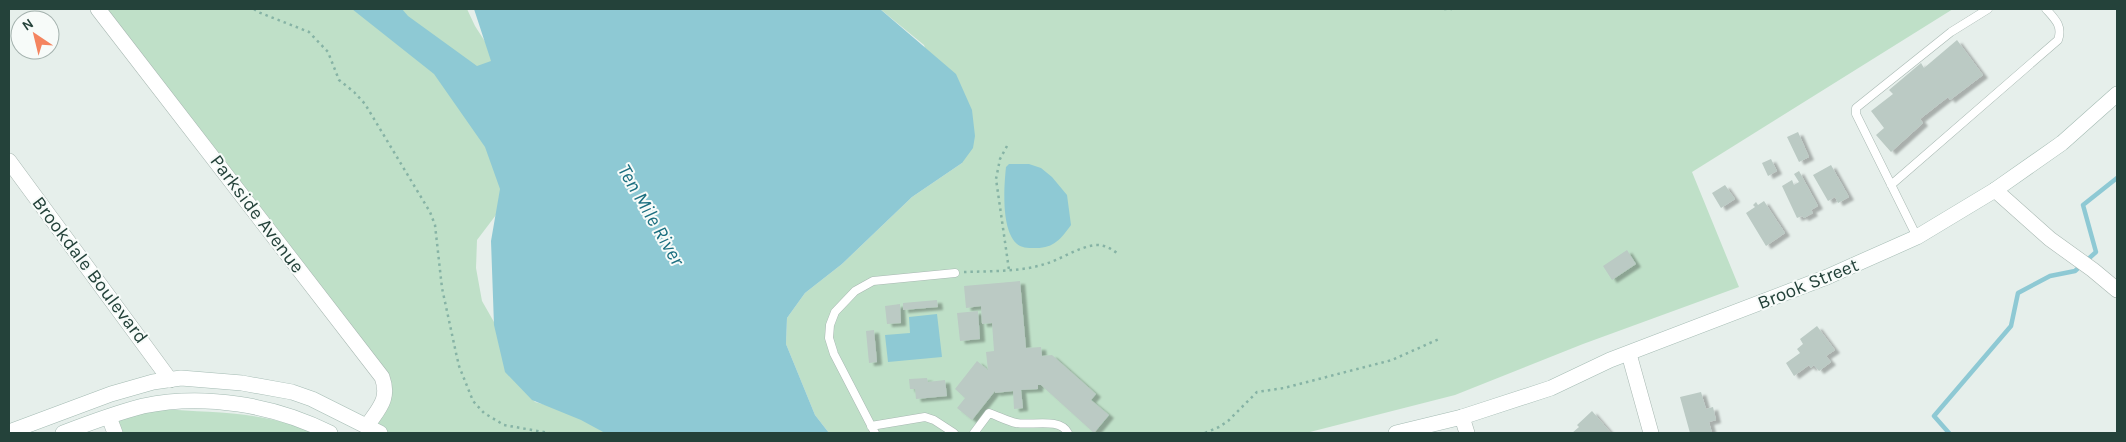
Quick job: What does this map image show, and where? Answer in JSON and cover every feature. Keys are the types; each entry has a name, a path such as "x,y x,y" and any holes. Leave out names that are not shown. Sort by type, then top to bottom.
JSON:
{"main road":[{"name":"Parkside Avenue","path":"98,9 382,377 386,388 386,395 374,430"},
{"name":"Brook Street","path":"1396,433 1464,416 1550,388 1629,354 1827,278 1917,237 1995,190 2062,143 2117,94"},
{"name":"Brookdale Boulevard","path":"9,161 170,380"},
{"path":"1995,190 2050,239 2117,290"},
{"path":"1629,354 1651,433"},
{"path":"9,432 111,394 182,378 216,380 292,392 312,399 374,430"},
{"path":"63,433 152,405 203,401 266,410 330,433"},
{"path":"1464,416 1467,433"},
{"path":"109,417 115,433"}],"lane":[{"path":"1917,237 1856,114 1856,108 1951,32 1988,9"},
{"path":"1891,185 2058,40 2061,32 2059,25 2046,9"},
{"path":"954,433 934,420 925,417 873,430 834,354 829,338 830,325 835,312 855,291 873,281 956,273"},
{"path":"974,433 990,413 1015,423 1050,423 1062,426 1068,433"}],"path":[{"path":"254,9 309,32 328,52 339,80 365,104 430,212 438,235 442,288 458,360 473,401 484,413 504,425 548,433"},
{"path":"1444,9 1452,9"},
{"path":"1007,146 1000,159 996,179 1009,270"},
{"path":"956,273 1009,270 1044,264 1097,245 1107,246 1117,253"},
{"path":"1205,433 1219,427 1228,420 1257,392 1284,388 1400,358 1439,339"}],"green space":[{"path":"98,9 467,9 475,26 495,57 515,190 477,240 476,268 482,301 498,329 506,365 535,402 591,417 613,433 361,433 369,425 384,387"},
{"path":"880,9 1953,9 1692,172 1739,287 1583,344 1455,395 1306,433 829,433 815,415 786,344 787,318 805,293 842,264 912,197 962,163 924,45"},
{"path":"162,409 258,417 295,426 313,433 118,433 115,424 122,418"}],"water":[{"name":"Ten Mile River","path":"352,9 402,9 408,16 477,66 491,61 474,9 880,9 956,74 972,110 975,136 973,148 962,163 912,197 842,264 805,293 787,318 786,344 815,415 829,433 605,433 581,420 532,400 505,372 494,325 491,241 500,189 485,147 434,74"},
{"path":"1009,164 1029,164 1041,168 1052,177 1067,195 1071,225 1060,239 1051,245 1041,248 1029,248 1018,245 1011,236 1005,206 1006,167"},
{"path":"937,314 942,357 888,362 885,335 910,333 909,317"}],"building":[{"path":"1957,40 1983,75 1950,100 1948,97 1920,119 1923,123 1891,152 1876,135 1884,128 1871,111 1893,94 1889,90 1921,63 1924,68"},
{"path":"1798,132 1809,157 1799,162 1787,137"},
{"path":"1771,159 1777,171 1768,176 1762,163"},
{"path":"1831,165 1849,197 1838,203 1835,197 1828,201 1813,175"},
{"path":"1799,171 1818,206 1811,210 1813,213 1804,218 1802,216 1797,218 1782,186 1792,180 1794,185 1799,182 1794,174"},
{"path":"1725,185 1735,199 1721,208 1712,193"},
{"path":"1764,201 1785,233 1766,246 1746,213 1755,207 1753,205 1756,202 1758,205"},
{"path":"1627,250 1636,264 1612,280 1603,266"},
{"path":"1020,281 1026,348 1041,347 1042,356 1052,355 1096,394 1091,400 1109,415 1094,433 1041,385 1038,385 1038,389 1021,390 1023,408 1014,409 1013,391 995,393 995,391 972,420 957,408 965,398 955,389 977,361 988,370 986,352 994,351 992,323 982,324 981,306 966,308 964,286"},
{"path":"937,300 938,307 903,310 903,303"},
{"path":"900,304 901,323 887,324 885,306"},
{"path":"978,311 980,339 960,341 957,313"},
{"path":"1817,326 1835,350 1826,356 1831,362 1819,371 1814,365 1811,368 1809,365 1794,376 1786,363 1800,353 1797,349 1803,344 1800,339"},
{"path":"874,330 877,362 869,363 866,331"},
{"path":"927,378 928,382 945,380 947,396 916,399 915,389 910,389 909,379"},
{"path":"1701,392 1706,409 1713,407 1716,420 1709,422 1712,433 1690,433 1680,397"},
{"path":"1592,411 1611,433 1572,433 1579,427 1577,425"}],"waterway":[{"path":"1949,433 1934,416 2011,326 2018,293 2050,276 2075,271 2096,252 2083,205 2117,178"}]}
